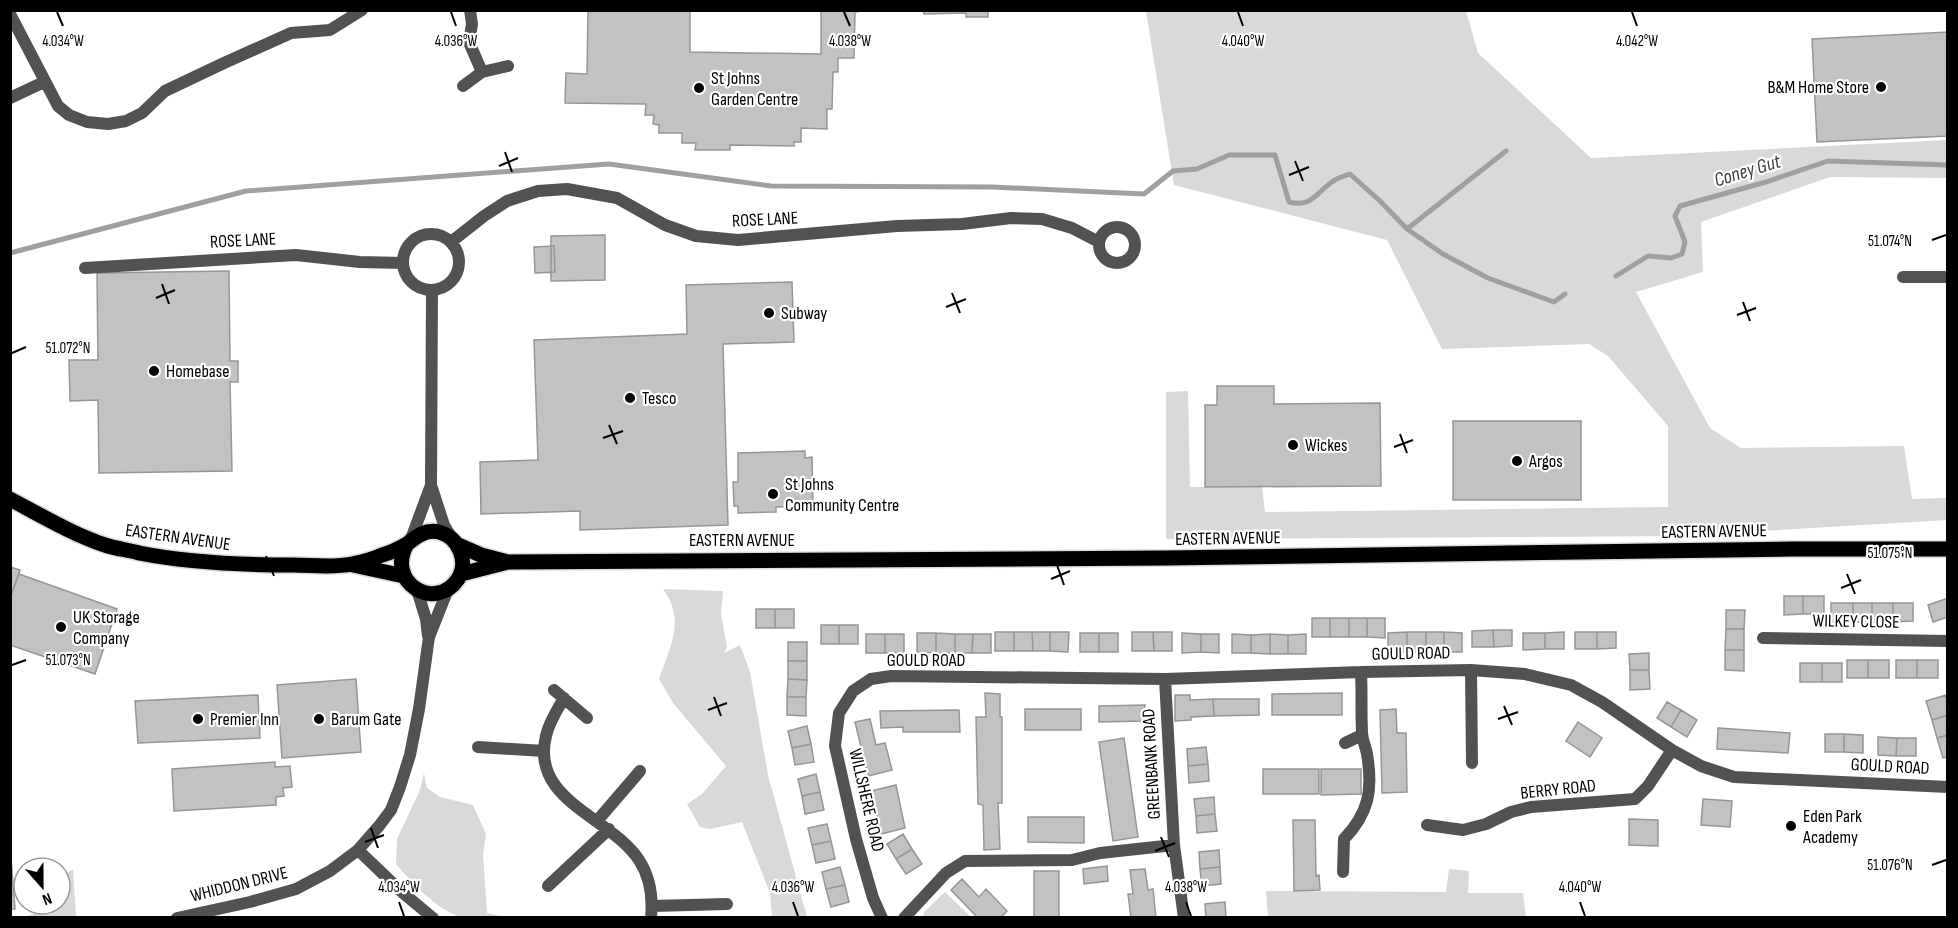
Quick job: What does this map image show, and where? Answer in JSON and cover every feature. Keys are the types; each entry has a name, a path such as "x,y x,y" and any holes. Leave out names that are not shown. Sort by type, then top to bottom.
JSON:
{"main road":[{"name":"EASTERN AVENUE","path":"10,499 57,524 109,546 160,557 240,565 350,564 404,576"},
{"path":"424,532 440,532 455,542 461,551 463,567 457,581 448,589 438,593 417,590 404,576 401,561 403,551 409,541 424,532"},
{"name":"EASTERN AVENUE","path":"350,564 382,556 409,541"},
{"name":"EASTERN AVENUE","path":"455,542 481,555 508,561 1175,558 1792,549 1947,549"},
{"name":"EASTERN AVENUE","path":"461,574 508,561"}],"street":[{"path":"10,14 58,106 87,122 108,124 126,121 141,113 165,91 291,33 330,30 362,10"},
{"path":"471,10 470,42 482,72"},
{"path":"463,87 482,72 508,66"},
{"path":"10,98 44,82"},
{"name":"ROSE LANE","path":"452,242 507,201 538,191 567,189 617,198 665,225 696,236 714,238 738,240 897,226 962,224 1011,218 1042,219 1072,228 1099,242"},
{"path":"426,234 440,235 452,242 458,251 459,262 453,279 445,286 432,290 419,287 410,280 403,263 408,246 426,234"},
{"name":"ROSE LANE","path":"85,268 296,255 360,262 403,263"},
{"path":"1903,277 1947,277"},
{"path":"432,290 431,485 444,525 455,542"},
{"path":"409,541 431,485"},
{"name":"WHIDDON DRIVE","path":"177,918 296,889 330,871 358,850 391,810 400,787 416,721 429,637 448,589"},
{"name":"WHIDDON DRIVE","path":"417,590 429,637"},
{"name":"WILKEY CLOSE","path":"1763,638 1947,641"},
{"path":"1471,670 1472,763"},
{"name":"GOULD ROAD","path":"853,691 871,679 891,676 1165,679 1471,670 1525,674 1571,685 1602,702 1671,750 1701,766 1734,777 1947,787"},
{"path":"1343,872 1344,839 1356,826 1367,807 1369,793 1367,755 1362,735 1360,672"},
{"name":"GREENBANK ROAD","path":"1165,679 1174,845 1184,918"},
{"path":"554,690 587,718"},
{"name":"WILLSHERE ROAD","path":"853,691 839,713 835,746 856,839 873,898 882,918"},
{"path":"564,698 546,735 545,769 569,802 609,830 639,860 649,882 652,912 727,904"},
{"path":"1345,743 1362,735"},
{"path":"478,747 544,751"},
{"name":"BERRY ROAD","path":"1427,825 1463,830 1530,807 1635,799 1648,786 1671,750"},
{"path":"597,821 639,771"},
{"path":"548,886 609,830"},
{"path":"903,918 946,873 965,861 1072,860 1100,853 1174,845"},
{"path":"358,850 433,918"}],"shaded area":[{"path":"1146,11 1466,11 1478,53 1591,158 1947,140 1947,178 1830,177 1701,222 1703,272 1636,292 1710,428 1741,448 1904,446 1912,499 1947,498 1947,520 1678,536 1166,539 1166,392 1188,391 1190,487 1262,487 1265,512 1668,507 1668,426 1608,356 1589,344 1442,349 1387,240 1174,185"},
{"path":"663,589 723,591 721,614 727,647 724,653 740,645 750,672 768,775 807,917 772,917 770,893 742,822 710,829 700,827 687,804 702,794 726,766 673,703 659,679 674,634 675,623 674,612"},
{"path":"424,773 427,788 440,797 473,805 486,834 483,855 487,913 504,917 471,919 452,913 425,895 396,864 397,839 420,790"},
{"path":"1449,869 1469,871 1468,893 1523,893 1526,917 1268,917 1266,891 1446,892"},
{"path":"72,870 76,917 24,917 72,916"},
{"path":"945,892 971,917 923,917 924,912"}],"building":[{"name":"St Johns Garden Centre","path":"588,10 690,10 690,52 821,54 821,10 869,10 855,12 854,58 838,58 838,72 833,72 832,109 827,109 827,129 801,128 801,142 794,142 794,146 730,145 730,150 695,150 696,143 682,143 682,133 659,133 659,125 653,124 654,115 645,115 646,104 565,103 566,73 587,74"},
{"path":"923,10 988,10 988,17 966,17 966,13 924,14"},
{"name":"B&M Home Store","path":"1948,32 1948,136 1817,142 1812,39"},
{"path":"605,235 605,280 551,281 551,236"},
{"path":"554,246 555,272 535,273 534,247"},
{"name":"Homebase","path":"229,271 230,361 238,361 238,382 230,382 232,471 99,473 98,400 70,401 69,360 98,360 97,273"},
{"name":"Tesco","path":"792,282 794,342 723,344 728,525 580,530 580,511 481,514 480,462 538,460 534,340 687,334 686,285"},
{"name":"Wickes","path":"1217,386 1274,386 1274,404 1380,403 1381,486 1205,487 1205,405 1217,405"},
{"name":"Argos","path":"1453,421 1581,421 1581,500 1453,500"},
{"name":"St Johns Community Centre","path":"805,451 805,458 812,457 813,506 776,507 776,512 738,513 738,506 734,506 733,482 738,482 738,453"},
{"path":"10,567 20,570 10,598"},
{"name":"UK Storage Company","path":"19,574 117,609 95,674 10,645 10,598"},
{"path":"1784,596 1803,596 1803,614 1784,615"},
{"path":"1803,596 1824,596 1824,614 1803,614"},
{"path":"1948,598 1948,617 1933,622 1928,605"},
{"path":"1831,603 1853,603 1853,622 1831,622"},
{"path":"1853,603 1872,603 1872,622 1853,622"},
{"path":"1872,603 1893,603 1893,622 1872,622"},
{"path":"1893,603 1913,603 1913,621 1893,622"},
{"path":"756,609 775,609 775,628 756,628"},
{"path":"775,609 794,609 794,628 775,628"},
{"path":"1726,610 1745,610 1744,629 1726,629"},
{"path":"1312,618 1330,618 1330,637 1312,637"},
{"path":"1330,618 1349,618 1349,637 1330,637"},
{"path":"1349,618 1367,618 1367,637 1349,637"},
{"path":"1367,618 1385,618 1385,638 1367,637"},
{"path":"821,625 839,625 839,644 821,644"},
{"path":"839,625 858,625 858,644 839,644"},
{"path":"1726,629 1744,629 1744,650 1725,650"},
{"path":"1493,630 1512,630 1512,646 1494,647"},
{"path":"1493,630 1494,647 1472,647 1472,631"},
{"path":"995,632 1014,632 1014,651 995,651"},
{"path":"1014,632 1032,632 1033,651 1014,651"},
{"path":"1032,632 1050,632 1050,651 1033,651"},
{"path":"1050,632 1069,632 1068,652 1050,651"},
{"path":"1132,632 1153,632 1154,651 1132,651"},
{"path":"1153,632 1172,632 1172,651 1154,651"},
{"path":"1407,632 1407,652 1388,652 1388,633"},
{"path":"1407,632 1426,632 1426,652 1407,652"},
{"path":"1426,632 1444,632 1444,652 1426,652"},
{"path":"1444,632 1462,633 1462,652 1444,652"},
{"path":"1564,632 1564,649 1545,649 1545,633"},
{"path":"1575,632 1597,632 1597,649 1575,649"},
{"path":"1597,632 1616,632 1616,648 1597,649"},
{"path":"917,633 936,633 936,653 917,652"},
{"path":"936,633 955,634 955,653 936,653"},
{"path":"1080,633 1099,633 1099,652 1080,652"},
{"path":"1099,633 1118,633 1118,652 1099,652"},
{"path":"1182,633 1201,634 1201,652 1182,653"},
{"path":"1523,633 1545,633 1545,649 1523,650"},
{"path":"866,634 885,634 885,653 866,653"},
{"path":"885,634 904,634 904,653 885,653"},
{"path":"955,634 973,634 972,653 955,653"},
{"path":"973,634 991,634 991,653 972,653"},
{"path":"1201,634 1219,634 1219,653 1201,652"},
{"path":"1232,634 1251,635 1251,653 1232,653"},
{"path":"1270,634 1288,635 1288,654 1270,654"},
{"path":"1270,634 1270,654 1251,653 1251,635"},
{"path":"1306,634 1306,654 1288,654 1288,635"},
{"path":"788,642 807,642 807,661 788,661"},
{"path":"1725,650 1744,650 1744,671 1725,670"},
{"path":"1649,653 1649,670 1630,670 1629,654"},
{"path":"1847,660 1868,660 1868,678 1847,678"},
{"path":"1868,660 1889,660 1889,678 1868,678"},
{"path":"1896,660 1917,660 1917,678 1896,678"},
{"path":"1917,660 1938,660 1938,678 1917,678"},
{"path":"788,661 807,661 807,680 788,679"},
{"path":"1800,663 1822,663 1822,682 1800,682"},
{"path":"1822,663 1842,663 1842,682 1822,682"},
{"path":"1630,670 1649,670 1650,689 1630,690"},
{"name":"Barum Gate","path":"356,679 361,752 282,758 277,685"},
{"path":"788,679 807,680 806,697 787,697"},
{"path":"985,693 1000,694 1002,803 998,803 1000,849 984,850 983,805 978,804 976,717 986,717"},
{"path":"1342,693 1342,715 1272,715 1272,694"},
{"path":"258,695 260,738 138,743 135,701"},
{"path":"1175,695 1190,695 1190,700 1213,699 1214,716 1191,717 1191,720 1175,721"},
{"path":"1946,695 1948,715 1932,720 1926,701"},
{"path":"787,697 806,697 806,716 787,715"},
{"path":"1213,699 1259,699 1259,715 1214,716"},
{"path":"1667,702 1681,710 1671,727 1657,718"},
{"path":"1145,705 1145,721 1099,722 1099,706"},
{"path":"1025,709 1081,709 1081,730 1025,730"},
{"path":"1396,709 1397,733 1406,733 1407,792 1382,793 1380,710"},
{"path":"959,710 960,732 903,732 903,727 881,728 880,711"},
{"path":"1681,710 1697,720 1687,737 1671,727"},
{"path":"1948,715 1948,735 1937,738 1932,720"},
{"path":"870,719 876,745 885,743 892,770 868,776 855,722"},
{"path":"1578,722 1602,738 1590,757 1566,741"},
{"path":"807,726 811,744 792,748 788,731"},
{"path":"1718,728 1790,733 1788,753 1717,749"},
{"path":"1825,734 1844,734 1844,752 1825,752"},
{"path":"1844,734 1863,735 1863,753 1844,752"},
{"path":"1948,735 1948,757 1943,758 1937,738"},
{"path":"1878,737 1897,738 1896,756 1878,755"},
{"path":"1124,738 1138,837 1113,841 1099,742"},
{"path":"1897,738 1916,738 1916,756 1896,756"},
{"path":"811,744 814,762 795,765 792,748"},
{"path":"1206,747 1208,764 1188,766 1187,749"},
{"path":"275,762 275,767 290,766 292,787 283,788 284,796 276,797 276,805 174,811 172,769"},
{"path":"1208,764 1209,781 1189,783 1188,766"},
{"path":"1263,769 1319,769 1319,794 1263,794"},
{"path":"1321,769 1361,769 1361,794 1321,795"},
{"path":"816,774 820,792 802,796 798,779"},
{"path":"896,785 905,828 881,834 871,791"},
{"path":"820,792 824,810 805,814 802,796"},
{"path":"1214,797 1215,814 1196,816 1194,799"},
{"path":"1703,799 1732,801 1730,827 1701,825"},
{"path":"1215,814 1217,831 1197,833 1196,816"},
{"path":"1028,817 1084,817 1084,843 1028,842"},
{"path":"1629,819 1658,820 1658,846 1629,845"},
{"path":"1293,820 1315,820 1316,876 1319,875 1320,890 1294,891"},
{"path":"827,824 831,841 812,845 808,828"},
{"path":"903,834 912,849 896,859 887,844"},
{"path":"831,841 835,859 816,863 812,845"},
{"path":"10,845 12,909 10,909"},
{"path":"912,849 922,864 906,874 896,859"},
{"path":"1219,850 1220,867 1200,869 1199,852"},
{"path":"1107,866 1108,881 1084,884 1083,869"},
{"path":"840,867 845,885 826,889 822,872"},
{"path":"1220,867 1221,884 1202,886 1200,869"},
{"path":"1145,869 1148,890 1153,889 1156,918 1131,918 1128,894 1133,894 1130,870"},
{"path":"1034,871 1059,871 1059,918 1034,918"},
{"path":"962,879 979,897 986,889 1007,911 1000,918 978,918 951,890"},
{"path":"845,885 849,902 831,907 826,889"},
{"path":"1225,902 1226,918 1206,918 1205,904"}],"waterway":[{"path":"1407,229 1506,151"},
{"path":"10,253 246,191 609,164 771,186 992,187 1144,194 1173,171 1197,169 1229,155 1275,155 1289,202 1308,201 1326,186 1350,174 1407,229 1443,254 1488,278 1554,302 1565,294"},
{"name":"Coney Gut","path":"1616,276 1648,256 1671,258 1682,254 1685,242 1675,216 1680,206 1766,182 1828,161 1948,165"}],"place":[{"name":"B&M Home Store","path":"1881,87"},
{"name":"St Johns Garden Centre","path":"699,88"},
{"name":"Subway","path":"769,313"},
{"name":"Homebase","path":"154,371"},
{"name":"Tesco","path":"630,398"},
{"name":"Wickes","path":"1293,445"},
{"name":"Argos","path":"1517,461"},
{"name":"St Johns Community Centre","path":"773,494"},
{"name":"UK Storage Company","path":"61,627"},
{"name":"Premier Inn","path":"198,719"},
{"name":"Barum Gate","path":"319,719"},
{"name":"Eden Park Academy","path":"1791,826"}]}
